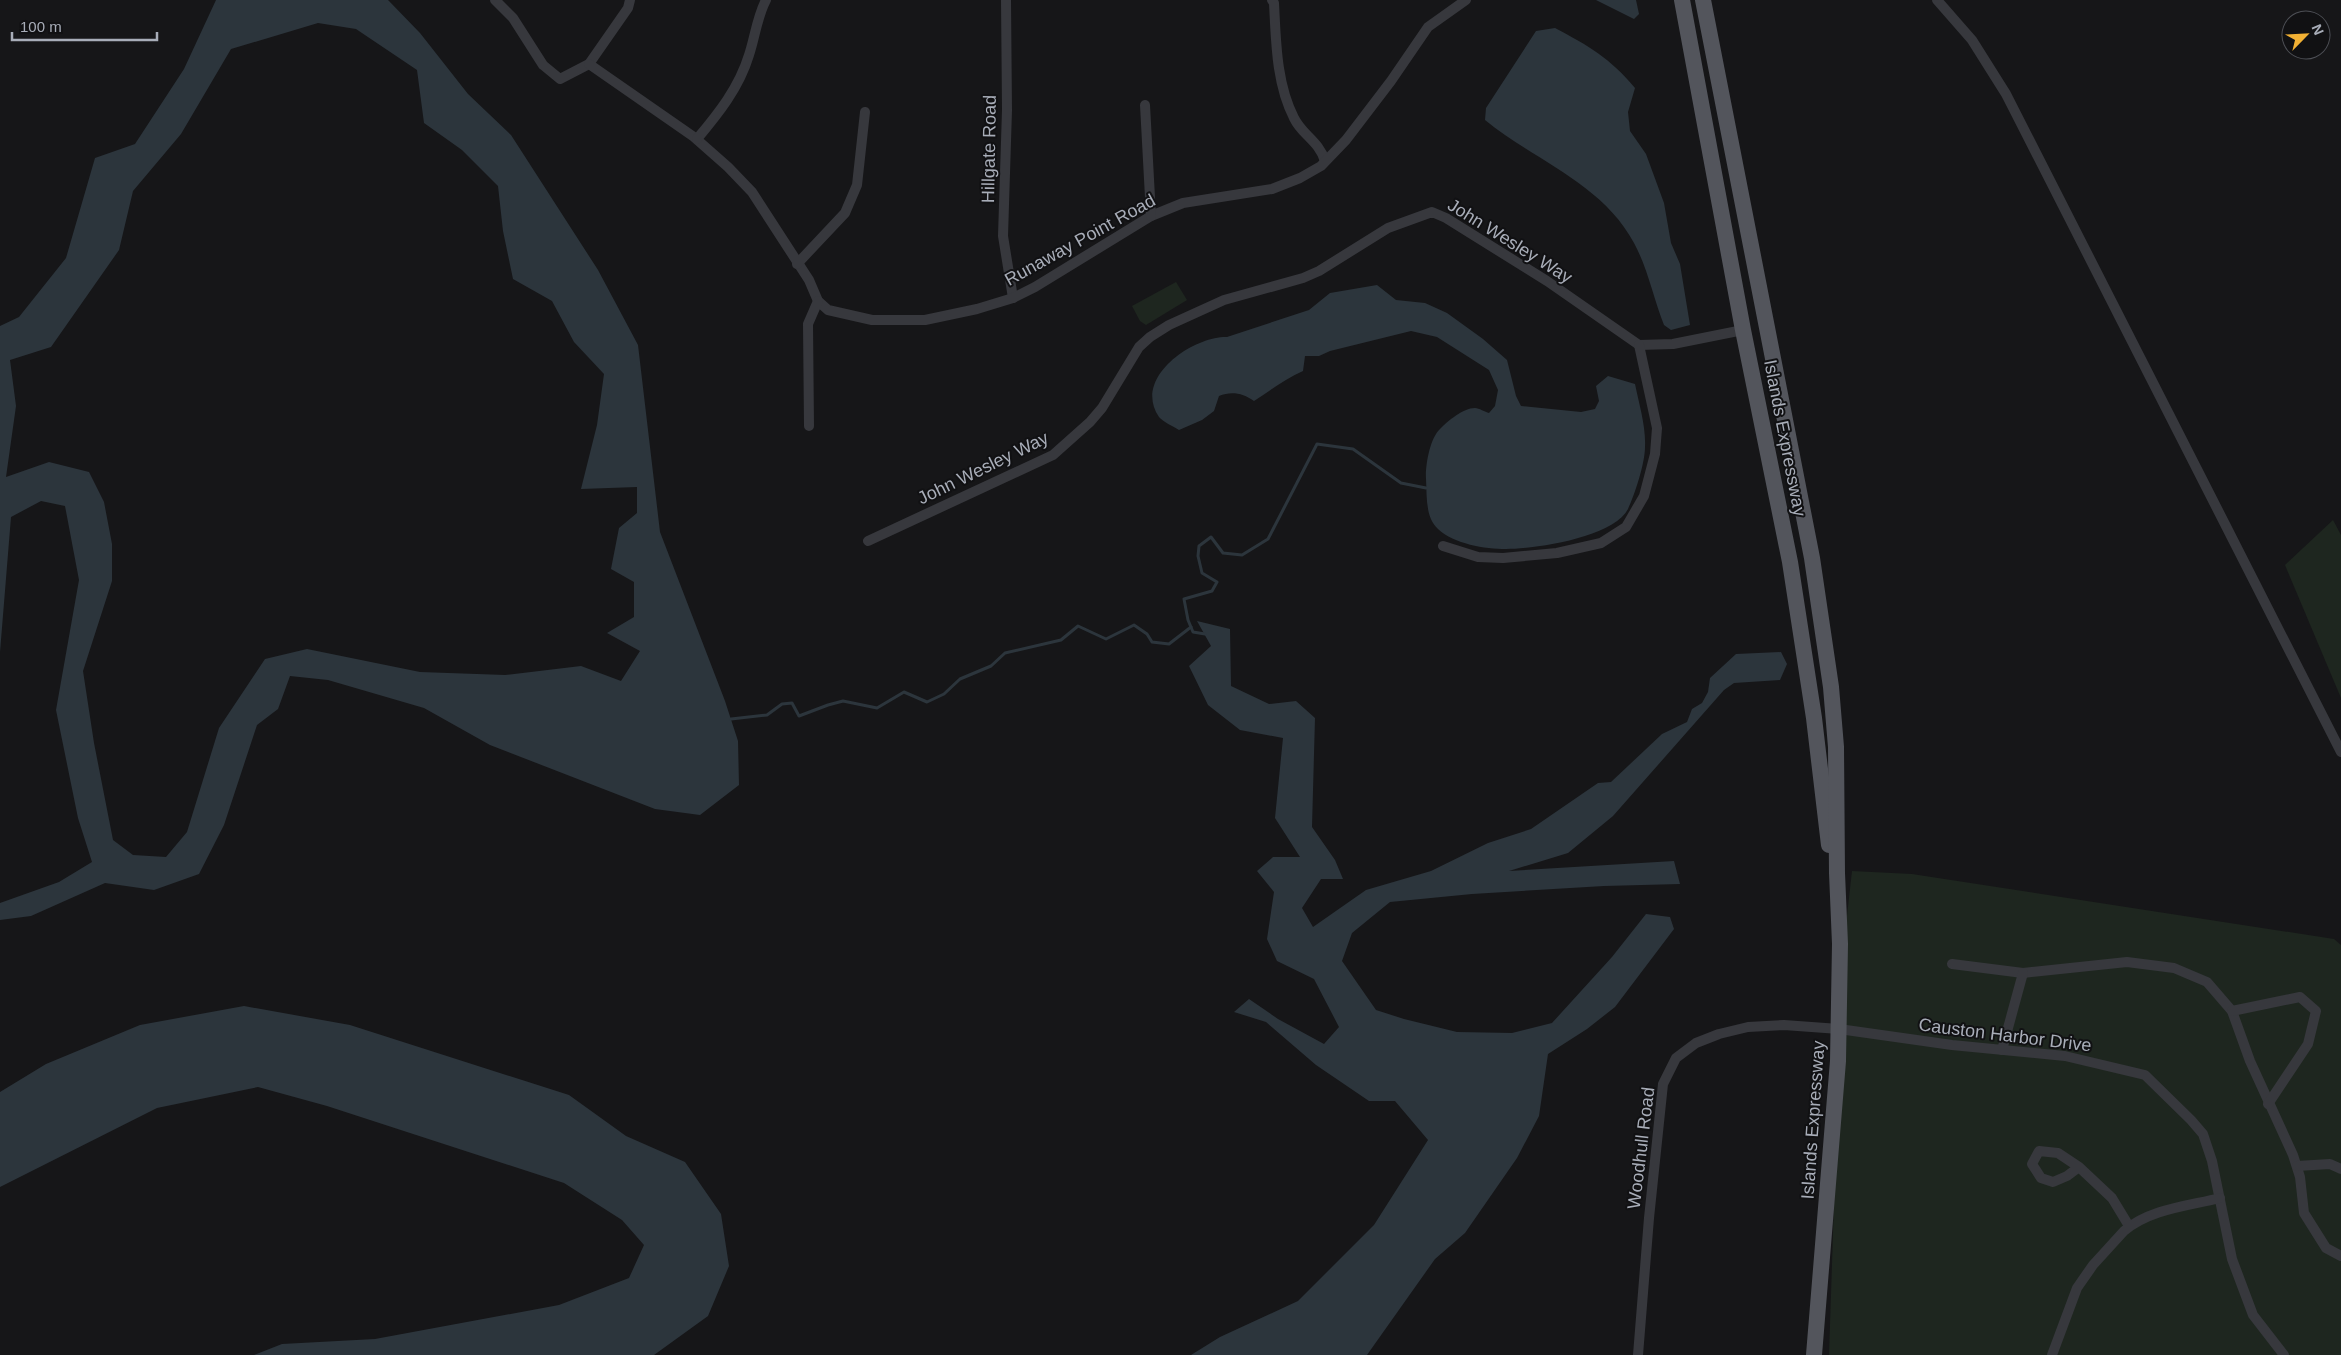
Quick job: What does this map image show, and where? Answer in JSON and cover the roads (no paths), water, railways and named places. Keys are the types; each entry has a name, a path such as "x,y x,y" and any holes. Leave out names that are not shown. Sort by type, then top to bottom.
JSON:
{"main road":[{"name":"Islands Expressway","path":"1682,0 1743,330 1791,572 1815,727 1828,842 1838,886"},
{"name":"Islands Expressway","path":"1703,0 1812,558 1824,638 1836,747 1840,944 1839,1029 1830,1174 1814,1355"}],"street":[{"path":"495,0 513,18 543,65 560,79 588,64 628,8 630,0"},
{"path":"697,139 724,107 741,75 749,56 760,10 766,0"},
{"name":"Hillgate Road","path":"1006,0 1007,110 1003,236 1013,298"},
{"path":"1272,0 1274,3 1277,52 1287,104 1295,120 1322,150 1325,161"},
{"name":"Runaway Point Road","path":"818,301 828,310 872,320 925,320 971,311 1013,298 1035,287 1151,216 1192,201 1272,189 1300,178 1321,166 1346,140 1391,81 1428,27 1466,0"},
{"path":"1937,0 1972,40 2006,94 2341,752"},
{"path":"588,64 697,139 752,192 809,280 818,301 808,324 809,426"},
{"path":"1145,105 1151,216"},
{"path":"797,264 845,213 857,185 865,112"},
{"name":"John Wesley Way","path":"868,541 1053,455 1083,429 1102,408 1139,347 1150,337 1169,325 1224,300 1302,278 1319,271 1388,228 1432,212 1446,218 1546,281 1639,345"},
{"path":"1443,546 1478,557 1503,558 1548,554 1601,543 1626,527 1644,496 1655,454 1657,428 1639,345 1673,344 1743,330"},
{"path":"1952,964 2023,973 2127,962 2174,968 2207,982 2232,1011 2268,1104 2297,1166 2304,1213 2326,1248 2341,1256"},
{"path":"2002,1050 2023,973"},
{"path":"2232,1011 2300,997 2316,1011 2308,1044 2268,1104"},
{"name":"Woodhull Road","path":"1638,1355 1639,1321 1663,1084 1676,1058 1696,1043 1718,1034 1748,1027 1784,1026 1839,1029"},
{"name":"Causton Harbor Drive","path":"1839,1029 1952,1045 2065,1056 2145,1075 2203,1134 2212,1161 2232,1259 2253,1315 2284,1355"},
{"path":"2297,1166 2330,1164 2341,1169"},
{"path":"2079,1167 2112,1198 2129,1226"},
{"path":"2052,1355 2077,1288 2093,1265 2129,1226 2166,1210 2220,1198"}],"waterway":[{"path":"1205,634 1193,632 1188,620 1184,599 1212,591 1217,582 1202,573 1198,556 1199,546 1211,537 1223,553 1242,555 1268,539 1317,444 1353,449 1401,483 1426,488"},
{"path":"731,719 767,715 782,704 792,703 799,716 843,701 877,708 904,692 927,702 944,694 960,679 991,666 1005,653 1061,640 1078,626 1106,639 1134,625 1147,634 1152,642 1169,644 1191,627"}]}
